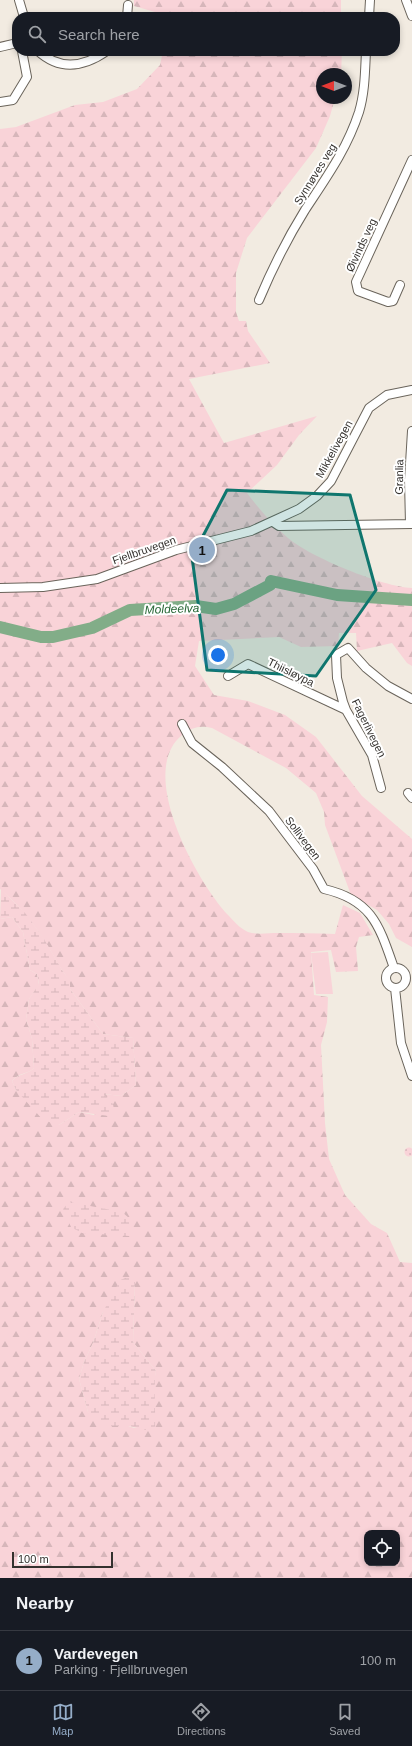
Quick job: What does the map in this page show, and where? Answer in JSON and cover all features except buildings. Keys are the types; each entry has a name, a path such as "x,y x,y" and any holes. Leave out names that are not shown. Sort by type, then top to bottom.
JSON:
{"street":[{"path":"19,0 23,12"},
{"path":"369,12 370,0"},
{"path":"406,0 412,16"},
{"path":"127,12 128,6"},
{"path":"0,47 12,44"},
{"path":"0,102 14,100 27,77 23,56"},
{"path":"44,56 58,64 70,65 96,59 100,56"},
{"name":"Synnøves veg","path":"259,300 272,269 304,211 330,175 345,147 359,111 365,56"},
{"name":"Øivinds veg","path":"400,285 393,301 388,302 358,291 356,282 412,160"},
{"name":"Mikkelivegen","path":"273,522 305,505 317,496 331,481 369,408 387,395 412,390"},
{"name":"Granlia","path":"411,524 409,480 412,431"},
{"path":"273,522 279,526 411,524"},
{"name":"Fjellbruvegen","path":"0,588 22,589 97,579 176,550 251,531 273,522"},
{"name":"Fagerlivegen","path":"381,788 372,755 346,710 337,678 335,662 336,655 348,648 366,668 388,686 412,699"},
{"name":"Thiisløypa","path":"228,676 248,664 346,710"},
{"name":"Sollivegen","path":"182,724 192,743 222,767 268,811 313,869 324,888 339,892 358,902 366,909 383,938 394,968 402,971 405,976 403,984 395,988"},
{"path":"394,968 389,971 386,979 390,986 395,988 401,1043 412,1076"}],"highlighted area":[{"path":"227,490 350,495 376,590 316,676 207,670 192,557"}],"green space":[{"path":"134,0 341,0 341,12 155,12 134,6"},
{"path":"162,56 342,56 341,68 316,68 316,104 333,104 330,116 316,148 247,238 236,273 236,312 239,321 246,321 248,331 270,363 189,379 224,443 317,416 299,435 277,465 247,493 261,511 298,546 329,562 366,577 412,588 412,666 407,663 392,643 357,651 356,633 339,633 338,646 301,647 279,637 199,641 195,666 214,695 248,701 285,715 316,737 362,796 412,839 412,947 396,938 389,924 377,910 351,895 325,825 324,812 316,793 286,768 212,728 200,727 193,728 182,735 169,752 165,774 168,800 176,826 187,853 215,898 236,924 248,932 255,933 335,934 343,905 360,913 373,935 359,937 356,947 358,971 336,972 331,950 311,952 314,995 328,997 327,1022 321,1045 325,1123 329,1159 345,1195 371,1224 387,1233 400,1262 412,1263 412,1578 0,1578 0,919 12,917 23,932 30,970 37,974 39,985 29,999 26,1019 32,1039 34,1068 29,1072 17,1076 12,1081 16,1090 59,1125 79,1112 94,1115 104,1094 121,1096 136,1085 133,1038 103,1034 70,989 67,977 34,925 18,906 0,889 0,129 16,127 75,105 103,102 137,89 160,65","holes":["135,1283 133,1342 156,1371 153,1387 155,1427 134,1428 88,1412 79,1379 84,1362 93,1343 103,1312"]},
{"path":"1,889 26,914 44,939 70,981 70,989 103,1034 133,1038 136,1085 121,1096 104,1094 113,1104 114,1110 109,1116 79,1112 59,1125 43,1120 16,1090 12,1081 34,1068 32,1039 26,1019 29,999 39,984 37,974 30,970 23,932 12,917 0,919"},
{"path":"328,952 333,994 316,994 311,953"},
{"path":"407,1148 411,1148 413,1152 411,1156 407,1156 405,1154 405,1150"},
{"path":"69,1202 122,1212 129,1218 131,1234 129,1236 82,1233 71,1227 63,1209"},
{"path":"128,1277 135,1282 133,1342 156,1371 155,1427 150,1431 129,1426 103,1426 96,1422 88,1412 79,1379 103,1312 120,1280"}],"waterway":[{"name":"Moldeelva","path":"0,627 41,637 53,637 92,628 130,610 196,606 216,609 234,604 270,585 271,581 337,595 412,600"}],"place":[{"name":"Vardevegen","path":"202,550"}]}
